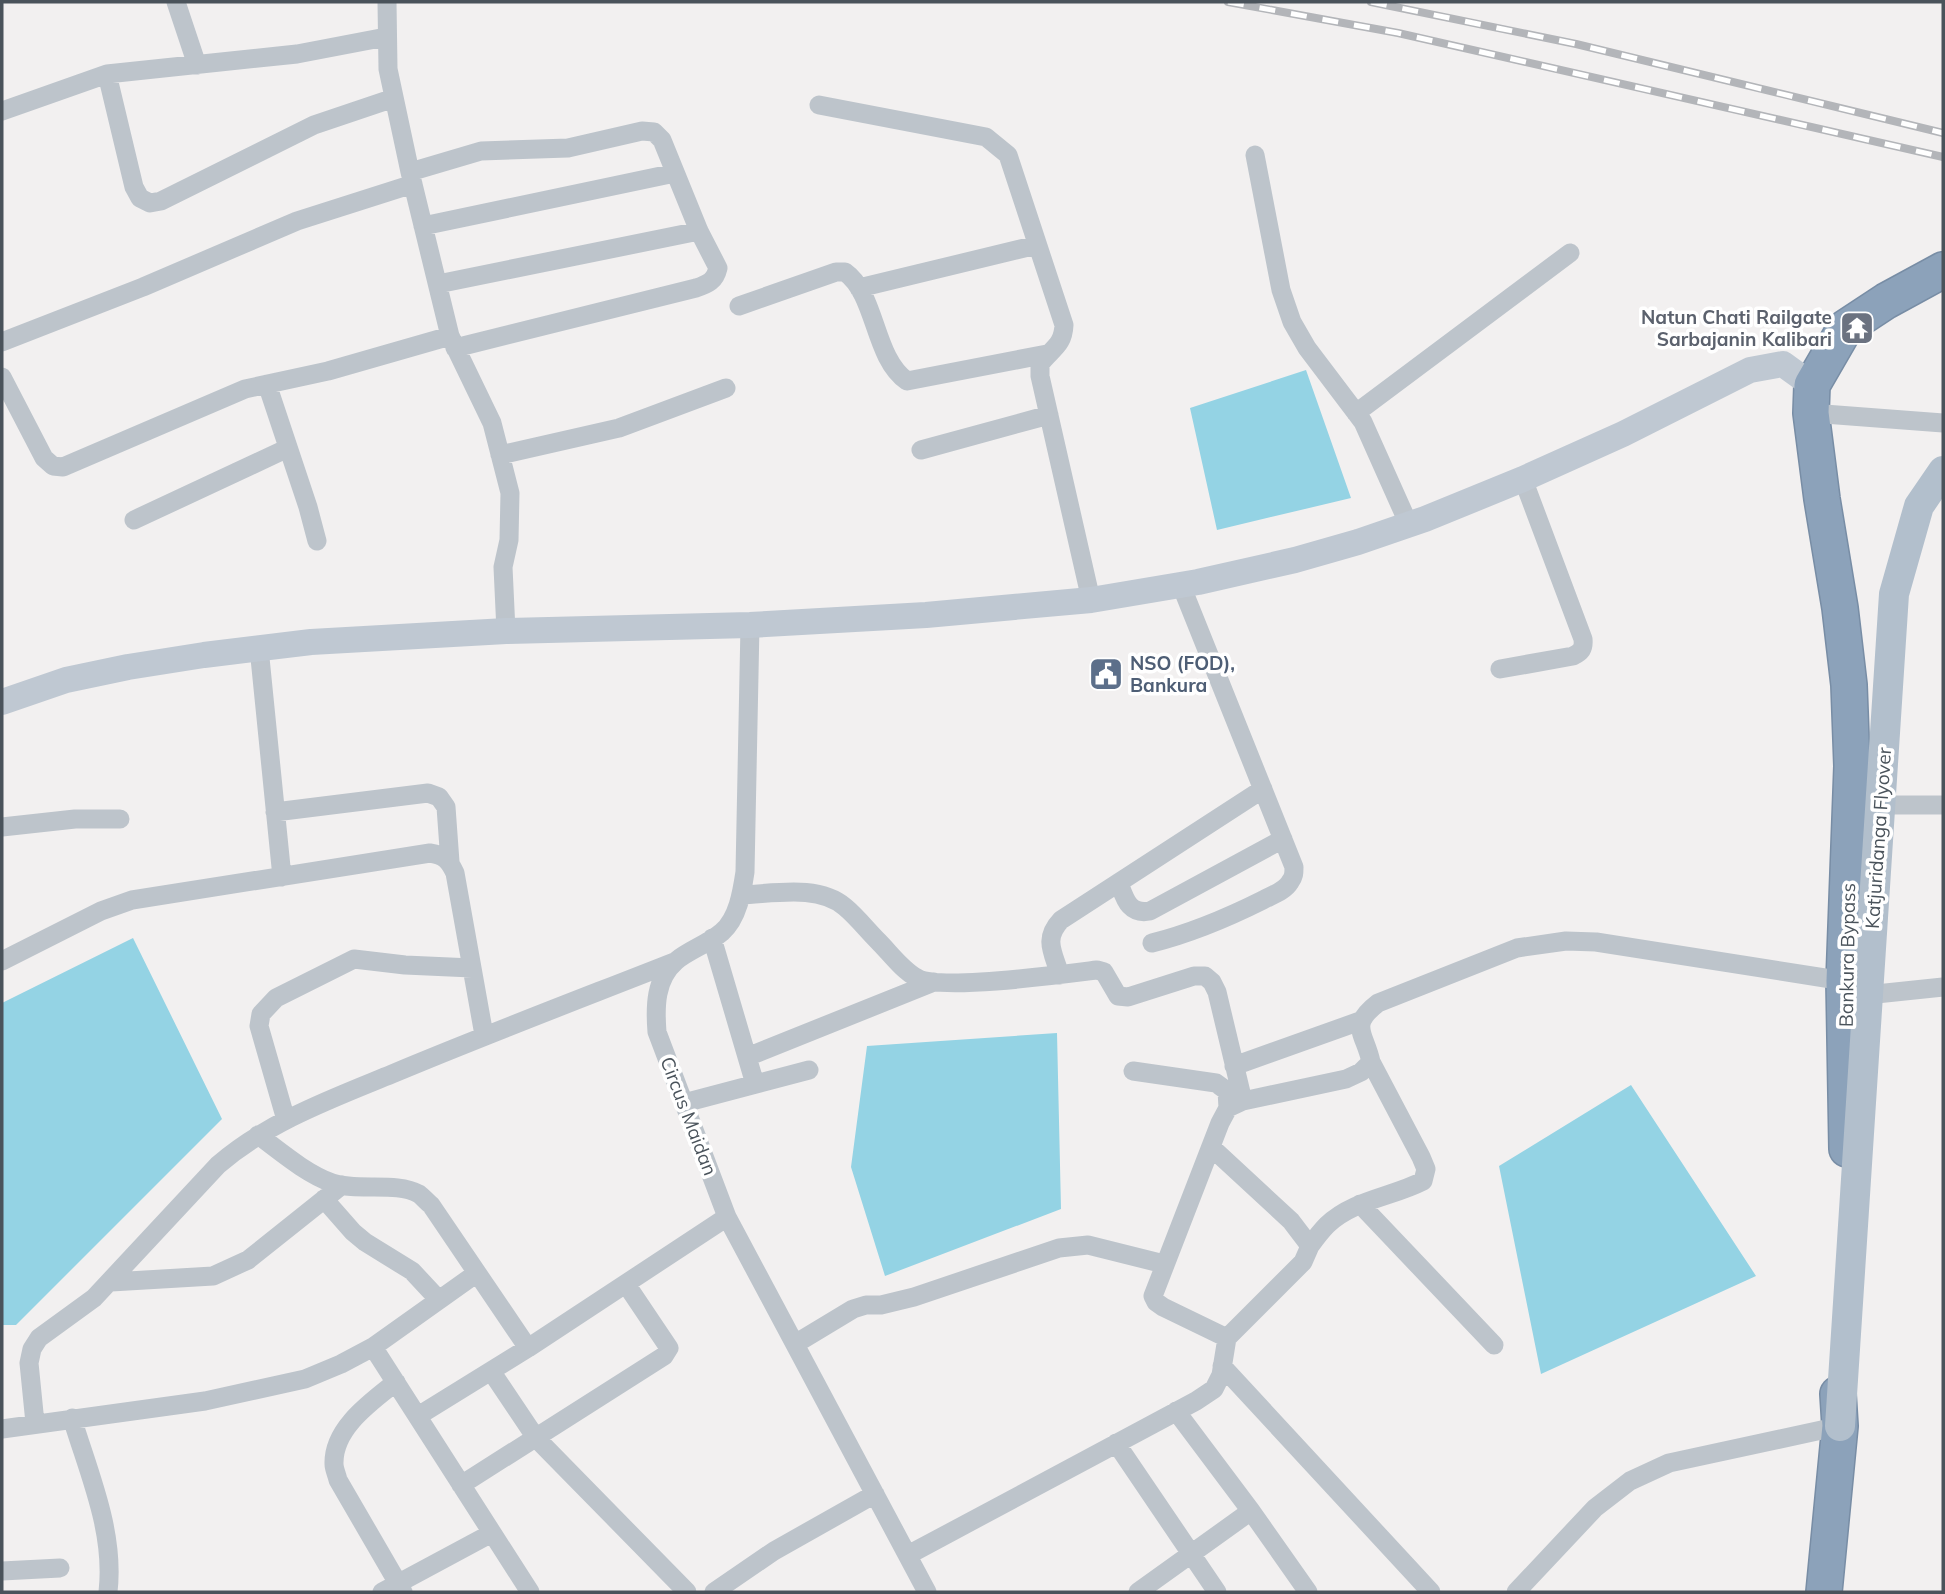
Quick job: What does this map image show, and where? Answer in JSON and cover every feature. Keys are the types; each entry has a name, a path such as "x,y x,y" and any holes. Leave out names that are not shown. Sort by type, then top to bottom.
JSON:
{"highway":[{"path":"1811,399 1845,328 1886,301 1943,270"},
{"name":"Bankura Bypass","path":"1811,399 1822,499 1840,608 1849,685 1852,766 1845,989 1847,1165 1835,1327 1840,1426 1824,1592"}],"main road":[{"name":"Katjuridanga Flyover","path":"1840,1426 1894,594 1919,506 1943,471"}],"street":[{"path":"176,2 197,65"},
{"path":"387,2 388,69 423,226 453,342 492,423 510,493 509,540 503,567 506,631"},
{"path":"2,111 107,74 297,54 386,37"},
{"path":"107,74 134,187 140,198 150,203 184,192 219,171 314,125 394,98"},
{"path":"819,105 986,137 1008,155 1064,325 1064,337 1040,364 1040,376 1091,600"},
{"path":"2,342 143,287 297,221 481,151 568,148 642,131 654,132 662,140 699,231 718,268 710,283 245,389 63,467 53,466 44,458 2,377"},
{"path":"1255,155 1281,290 1292,322 1307,348 1356,413 1373,444 1409,525"},
{"path":"423,226 675,173"},
{"path":"438,285 699,231"},
{"path":"859,288 1037,245"},
{"path":"1356,413 1570,253"},
{"path":"739,306 836,272 845,272 853,277 883,346 900,376 907,380 1047,354"},
{"path":"2,702 66,680 128,667 311,642 506,631 750,625 926,615 1091,600 1181,584 1295,560 1409,525 1523,479 1623,434 1750,370 1783,364 1811,399 1943,423"},
{"path":"267,383 317,541"},
{"path":"500,455 619,428 726,388"},
{"path":"921,450 1049,415"},
{"path":"134,520 288,448"},
{"path":"1500,669 1573,656 1584,646 1523,479"},
{"path":"1152,943 1182,936 1220,922 1289,885 1294,876 1294,867 1181,584"},
{"path":"35,1423 29,1363 32,1349 46,1332 94,1298 111,1282 218,1165 236,1149 286,1120 484,1035 674,962 723,931 734,914 745,872 750,625"},
{"path":"259,648 282,877"},
{"path":"1060,975 1049,938 1061,920 1263,789"},
{"path":"275,812 428,793 439,797 446,807 450,862 455,873 484,1035"},
{"path":"1851,806 1943,805"},
{"path":"2,827 75,819 120,819"},
{"path":"1119,883 1132,909 1140,913 1150,911 1283,839"},
{"path":"2,961 101,911 132,901 430,853 442,855 450,862"},
{"path":"741,895 811,893 829,897 844,906 918,979 934,982 1033,978 1097,970 1104,972 1112,990 1118,996 1128,997 1194,976 1205,976 1212,982 1217,992 1234,1066 1235,1104 1211,1147 1153,1296 1156,1302 1227,1338"},
{"path":"712,938 755,1084"},
{"path":"1234,1066 1360,1021 1378,1003 1492,956 1517,948 1566,941 1596,942 1845,989 1943,987"},
{"path":"286,1120 259,1026 261,1014 276,998 354,959 405,965 472,968"},
{"name":"Circus Maidan","path":"674,962 662,980 655,1006 657,1032 727,1217 927,1592"},
{"path":"747,1057 934,982"},
{"path":"908,1555 1214,1389 1221,1375 1227,1338 1303,1262 1310,1247 1328,1224 1360,1204 1408,1189 1423,1181 1426,1169 1371,1062 1360,1032 1360,1021"},
{"path":"1235,1104 1346,1079 1361,1072 1371,1062"},
{"path":"684,1103 809,1070"},
{"path":"1133,1071 1216,1083 1227,1091 1235,1104"},
{"path":"258,1135 311,1173 342,1185 402,1189 418,1194 431,1205 528,1348"},
{"path":"1211,1147 1291,1222 1310,1247"},
{"path":"111,1282 214,1276 222,1273 247,1261 342,1185"},
{"path":"324,1199 353,1232 412,1271 439,1300"},
{"path":"1360,1204 1494,1345"},
{"path":"418,1416 528,1348 727,1217"},
{"path":"795,1344 853,1309 914,1297 1059,1248 1088,1245 1164,1264"},
{"path":"2,1429 205,1401 305,1379 373,1347 477,1273"},
{"path":"461,1485 664,1356 669,1348 626,1284"},
{"path":"373,1347 530,1592"},
{"path":"1222,1366 1432,1592"},
{"path":"491,1371 536,1438 687,1592"},
{"path":"396,1382 360,1411 338,1443 334,1464 338,1480 394,1589 492,1533"},
{"path":"1176,1411 1308,1592"},
{"path":"72,1418 104,1522 110,1572 108,1592"},
{"path":"1516,1592 1595,1508 1630,1481 1669,1463 1840,1426"},
{"path":"1116,1443 1217,1592"},
{"path":"713,1592 774,1551 875,1494"},
{"path":"1138,1592 1251,1511"},
{"path":"2,1571 60,1568"}],"water":[{"path":"1306,370 1351,498 1217,530 1190,408"},
{"path":"133,938 222,1119 16,1325 2,1325 2,1003"},
{"path":"1057,1033 1061,1209 885,1276 851,1167 867,1046"},
{"path":"1631,1085 1756,1276 1541,1374 1499,1166"}],"railway":[{"path":"1228,2 1398,33 1943,157"},
{"path":"1371,2 1576,44 1943,133"}],"place":[{"name":"Natun Chati Railgate Sarbajanin Kalibari","path":"1857,328"},
{"name":"NSO (FOD), Bankura","path":"1106,674"}]}
